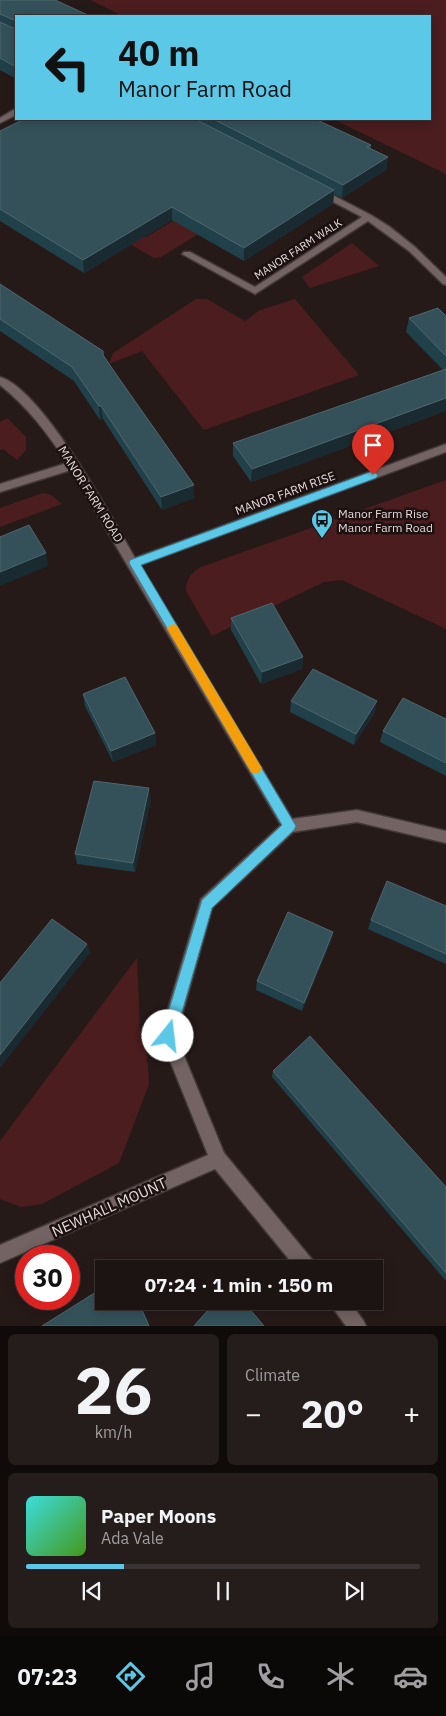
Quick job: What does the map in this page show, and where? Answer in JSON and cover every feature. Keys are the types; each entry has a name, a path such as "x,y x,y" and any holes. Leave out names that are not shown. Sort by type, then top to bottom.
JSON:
{"street":[{"path":"0,120 15,112"},
{"path":"314,189 368,216 408,245 446,282"},
{"name":"MANOR FARM WALK","path":"187,254 255,291 368,216"},
{"name":"MANOR FARM ROAD","path":"0,380 14,390 42,417 74,465 290,826"},
{"name":"MANOR FARM RISE","path":"134,563 446,448"},
{"path":"0,488 74,465"},
{"path":"302,1260 218,1159 168,1036 206,904 290,826 357,816 446,836"},
{"name":"NEWHALL MOUNT","path":"0,1254 218,1159"},
{"path":"344,1310 357,1326"}],"shaded area":[{"path":"90,0 446,0 446,174 335,120 431,120 431,15 121,15"},
{"path":"246,178 272,189 161,257 154,258 90,221 104,213 146,237"},
{"path":"352,243 379,266 310,288 302,277"},
{"path":"196,299 207,299 245,321 260,310 295,299 359,375 204,430 142,351 109,364 113,353"},
{"path":"7,418 26,437 26,450 17,460 3,449 0,450 0,422"},
{"path":"446,480 446,629 342,580 324,582 212,636 186,591 190,577 201,567"},
{"path":"43,493 51,495 62,504 0,527 0,508"},
{"path":"137,958 140,1029 147,1054 149,1084 119,1163 42,1204 21,1207 0,1199 0,1141"}],"building":[{"path":"0,0 55,0 88,15 15,15 15,21 0,14"},
{"path":"0,22 15,27 15,66 0,58"},
{"path":"22,120 197,120 334,190 244,248 172,207 83,260 0,209 0,131"},
{"path":"215,120 317,120 371,145 367,147 388,157 343,185"},
{"path":"0,284 103,351 103,355 194,485 161,497 101,406 99,406 72,367 0,319"},
{"path":"438,308 446,316 446,356 409,318"},
{"path":"446,369 446,398 252,469 233,443"},
{"path":"29,525 46,553 0,572 0,537"},
{"path":"272,603 303,657 262,672 231,618"},
{"path":"313,669 377,701 356,734 291,701"},
{"path":"125,677 155,733 111,751 83,694"},
{"path":"403,698 446,719 446,763 383,731"},
{"path":"94,781 149,788 133,863 75,854"},
{"path":"387,881 446,906 446,954 371,920"},
{"path":"288,912 333,932 304,1003 257,981"},
{"path":"52,919 87,944 0,1055 0,983"},
{"path":"310,1036 446,1187 446,1273 273,1071"},
{"path":"95,1293 95,1310 142,1310 149,1326 42,1326 67,1310 80,1310 80,1302"},
{"path":"208,1310 251,1310 264,1326 194,1326"}],"slow traffic":[{"path":"173,629 255,768"}],"place":[{"name":"Manor Farm Rise Manor Farm Road","path":"322,539"}],"route":[{"path":"168,1036 206,904 290,826 134,563 373,475"}]}
